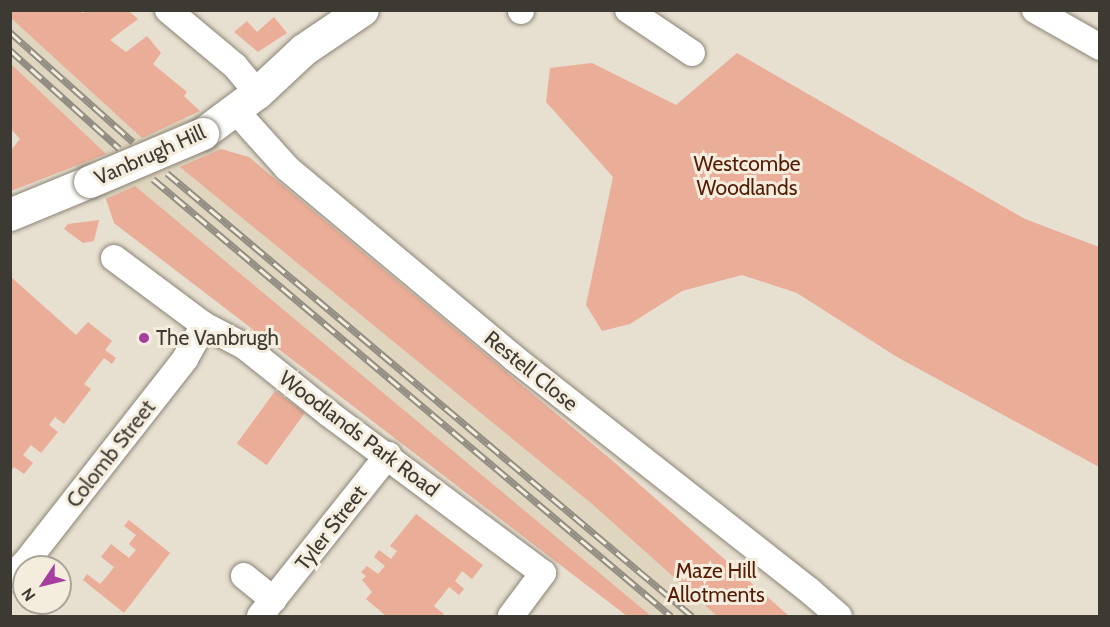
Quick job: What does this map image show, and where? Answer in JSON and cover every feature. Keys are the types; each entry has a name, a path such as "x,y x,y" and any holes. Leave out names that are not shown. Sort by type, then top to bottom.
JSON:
{"street":[{"name":"Restell Close","path":"168,10 235,66 247,102 287,168 505,351 839,616"},
{"path":"628,10 692,53"},
{"path":"1035,10 1100,47"},
{"name":"Vanbrugh Hill","path":"10,215 203,134 247,102 304,50 361,11"},
{"name":"Woodlands Park Road","path":"114,258 204,325 244,346 328,413 388,455 543,573 511,616"},
{"name":"Colomb Street","path":"10,578 26,562 185,359 204,325"},
{"name":"Tyler Street","path":"243,576 267,608 388,455"}],"shaded area":[{"path":"10,11 104,45 221,149 249,157 591,503 717,616 627,616 114,223 106,199 78,167 11,102"}],"green space":[{"path":"11,11 81,11 82,13 129,11 138,19 110,40 126,52 147,36 161,53 153,64 187,92 184,96 200,111 142,138 11,18"},
{"path":"274,17 287,33 258,52 234,32 247,21 257,32"},
{"name":"Westcombe Woodlands","path":"737,53 1025,219 1099,247 1099,467 897,357 797,293 742,275 682,291 630,324 602,331 586,305 613,177 546,102 550,68 592,63 676,105"},
{"path":"10,64 106,154 11,191 11,150 20,139 11,129"},
{"name":"Maze Hill Allotments","path":"221,149 249,157 614,462 789,616 717,616 591,503 180,167"},
{"path":"135,186 651,616 627,616 114,223 106,199"},
{"path":"99,220 94,241 83,243 64,229 68,224"},
{"path":"11,277 76,335 88,322 112,341 105,350 116,358 112,364 104,358 84,384 91,389 64,424 55,417 49,425 58,432 41,453 31,445 23,455 33,463 24,474 14,467 11,471"},
{"path":"275,391 305,413 267,465 237,444"},
{"path":"416,514 483,565 472,579 462,571 455,581 464,589 459,595 449,587 434,606 444,614 441,616 386,616 366,599 372,592 362,580 366,576 361,572 367,566 378,574 385,566 374,557 379,550 391,559 397,551 390,546"},
{"path":"129,520 170,553 124,613 83,580 87,574 100,584 108,575 114,567 101,557 111,544 129,558 136,550 129,544 136,535 124,526"}],"railway":[{"path":"10,32 133,142"},
{"path":"10,50 119,148"},
{"path":"167,173 692,616"},
{"path":"153,179 671,616"}],"place":[{"name":"The Vanbrugh","path":"144,338"}]}
